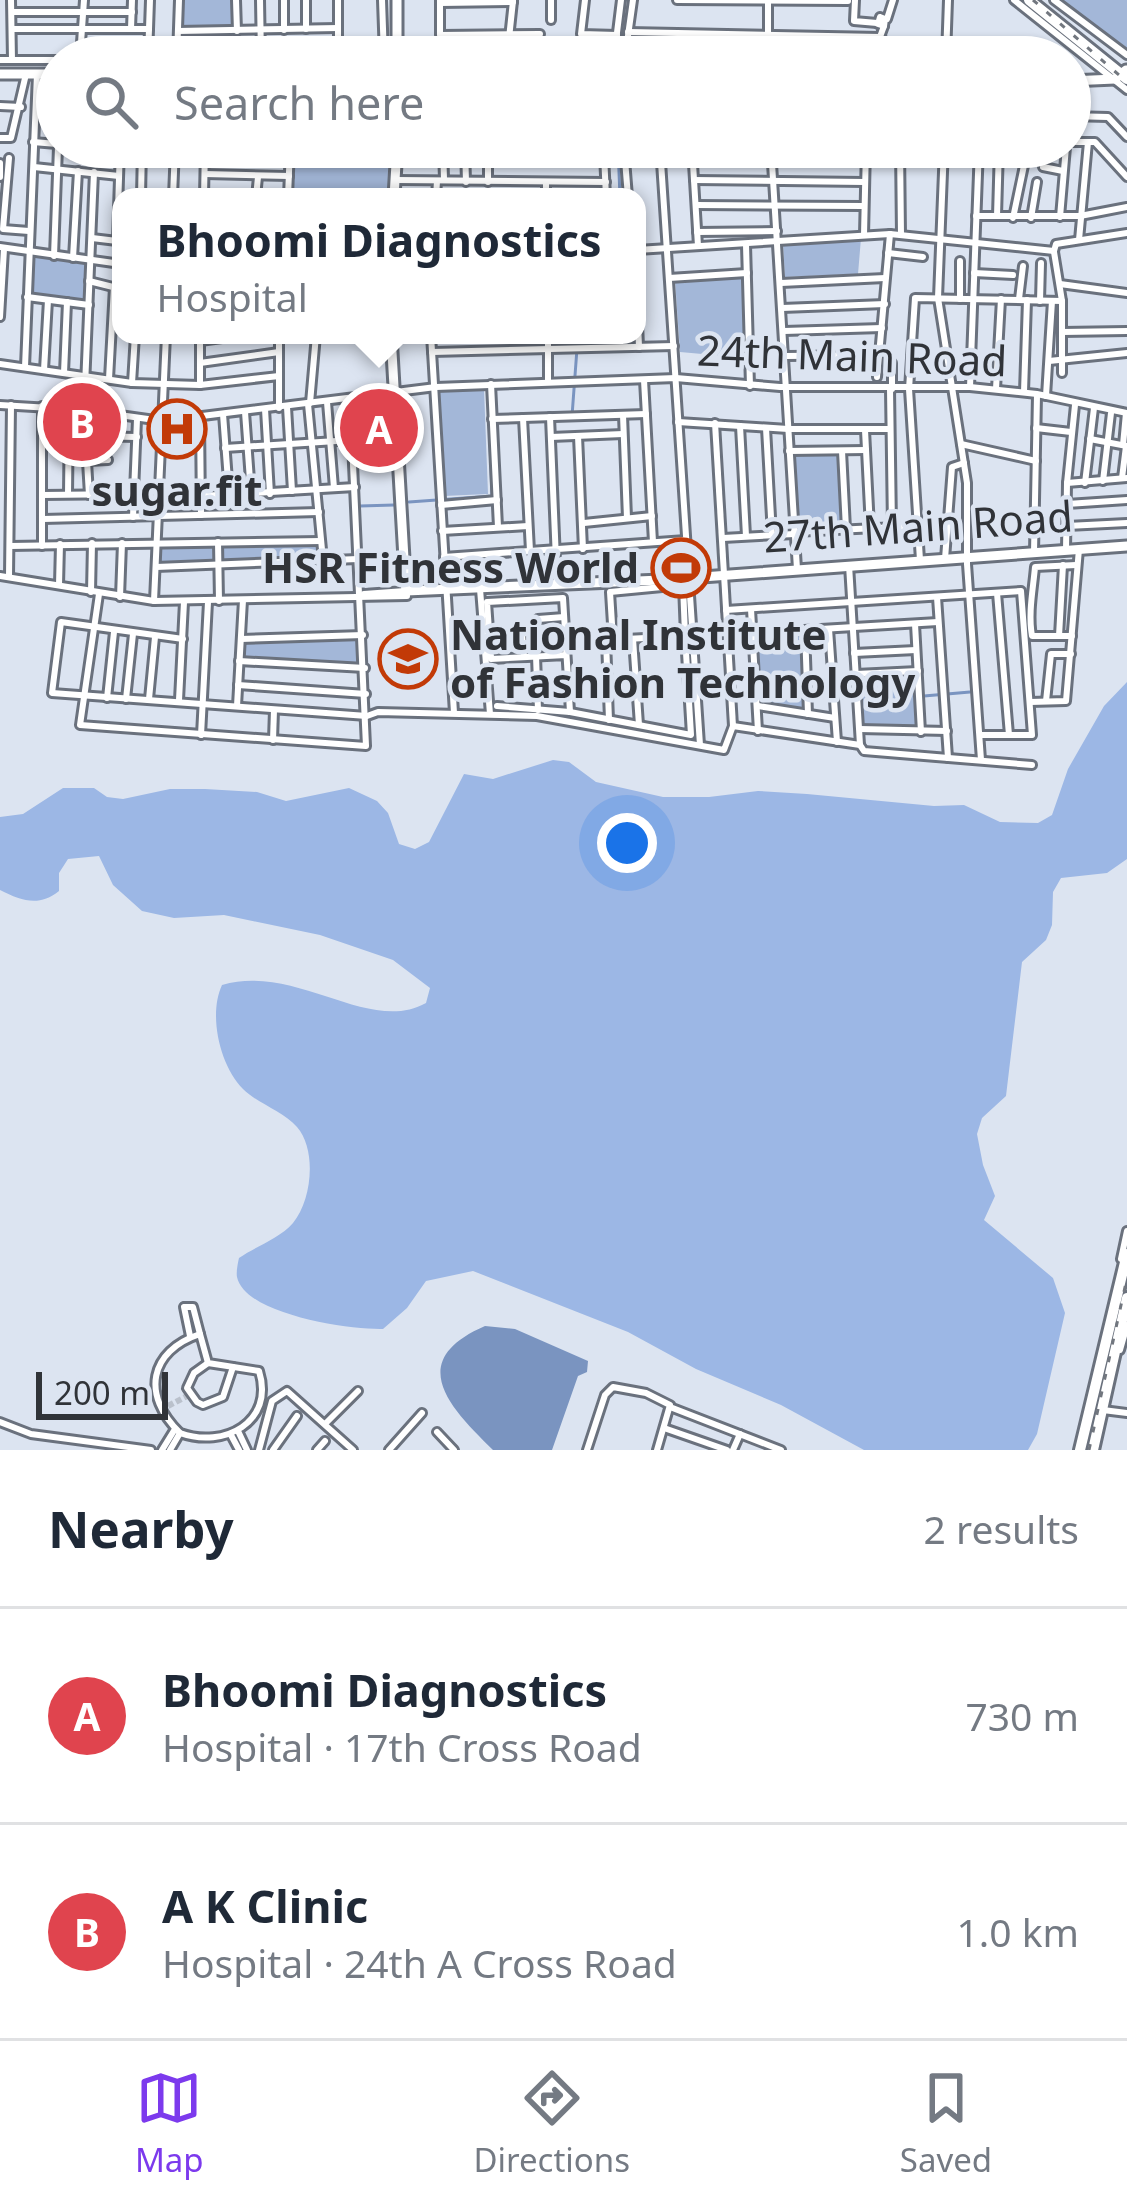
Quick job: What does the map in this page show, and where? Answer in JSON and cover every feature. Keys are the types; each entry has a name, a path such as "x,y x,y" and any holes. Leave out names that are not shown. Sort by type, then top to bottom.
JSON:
{"highway":[{"path":"1029,0 1075,36"},
{"path":"1039,0 1080,36"},
{"path":"1091,45 1124,74"},
{"path":"1091,48 1124,74"},
{"path":"1078,1450 1127,1254"},
{"path":"1093,1450 1118,1362 1127,1298"}],"main road":[{"path":"399,36 400,0"},
{"path":"0,74 36,74"},
{"path":"1091,78 1124,74"},
{"path":"395,188 397,168"},
{"path":"391,344 406,593"},
{"name":"27th Main Road","path":"406,593 1127,546"},
{"path":"1078,1450 1108,1325"}],"street":[{"path":"11,0 12,60"},
{"path":"81,36 84,0"},
{"path":"131,29 132,0"},
{"path":"149,36 150,0"},
{"path":"178,0 178,36"},
{"path":"236,0 237,31"},
{"path":"260,0 261,36"},
{"path":"284,0 284,30"},
{"path":"306,0 306,29"},
{"path":"338,0 338,36"},
{"path":"382,0 383,36"},
{"path":"550,20 551,0"},
{"path":"585,0 581,34 617,35 621,0"},
{"path":"628,36 632,0"},
{"path":"676,0 851,1 854,21 883,21"},
{"path":"628,32 768,36 768,0"},
{"path":"880,36 891,0"},
{"path":"947,36 948,0"},
{"path":"1014,0 1068,36"},
{"path":"1054,0 1127,55"},
{"path":"509,34 513,1 440,2 440,34 509,34 540,34"},
{"path":"0,16 132,12"},
{"path":"12,28 149,29"},
{"path":"178,31 338,28"},
{"path":"1091,52 1124,74 1127,90"},
{"path":"0,60 36,60"},
{"path":"0,138 11,138 32,74"},
{"path":"26,367 36,94 32,74"},
{"path":"25,91 36,94"},
{"path":"0,106 21,107"},
{"path":"1091,117 1108,117 1127,135"},
{"path":"1091,142 1127,177"},
{"path":"9,158 3,230 29,231"},
{"path":"0,163 0,177"},
{"path":"54,256 57,168 119,176"},
{"path":"119,168 119,188"},
{"path":"204,188 205,168"},
{"path":"288,188 289,168"},
{"path":"439,188 442,168"},
{"path":"462,188 464,168"},
{"path":"485,188 487,168"},
{"path":"605,168 606,188"},
{"path":"497,706 569,712 691,735 688,575 662,168"},
{"path":"693,168 698,246"},
{"path":"773,168 797,569"},
{"path":"864,235 865,168"},
{"path":"900,168 901,235"},
{"path":"943,168 938,298 964,463 981,760"},
{"path":"970,387 978,168"},
{"path":"998,216 999,168"},
{"path":"1013,218 1023,168"},
{"path":"1047,168 1064,172"},
{"path":"1060,217 1065,168"},
{"path":"1079,241 1085,168"},
{"path":"73,258 78,171"},
{"path":"89,495 84,410 94,172"},
{"path":"205,174 289,176"},
{"path":"257,188 258,176"},
{"path":"396,180 606,182"},
{"path":"694,180 865,182"},
{"path":"546,182 546,188"},
{"path":"578,182 578,188"},
{"path":"1031,218 1037,182"},
{"path":"20,195 32,195"},
{"path":"696,205 865,206"},
{"path":"976,216 1080,216 1127,207"},
{"path":"697,232 890,234 1054,251"},
{"path":"1062,373 1056,244 1127,233"},
{"path":"877,377 890,234"},
{"path":"646,249 746,244 777,236"},
{"path":"92,238 112,241"},
{"path":"1069,242 1071,254"},
{"path":"746,244 750,386"},
{"path":"0,317 2,247 112,263"},
{"path":"888,254 923,257"},
{"path":"959,299 961,262"},
{"path":"1040,301 1041,263"},
{"path":"1023,266 1024,392"},
{"path":"669,278 747,273"},
{"path":"974,273 1013,274"},
{"path":"780,283 885,278"},
{"path":"89,281 112,287"},
{"path":"1060,284 1127,293"},
{"path":"27,297 89,305"},
{"path":"903,297 1062,301"},
{"path":"915,298 909,389 920,560"},
{"path":"44,370 48,299"},
{"path":"996,389 1001,299"},
{"path":"1034,553 1036,428 1052,301"},
{"path":"64,373 67,302"},
{"path":"782,308 885,304"},
{"path":"783,332 882,328"},
{"path":"1062,332 1127,331"},
{"path":"109,380 112,344"},
{"path":"132,383 134,344"},
{"path":"154,601 166,344"},
{"path":"200,344 200,385"},
{"path":"279,344 292,491"},
{"path":"315,344 310,442 323,560"},
{"path":"432,344 454,713"},
{"path":"548,344 548,382"},
{"path":"432,352 674,346"},
{"path":"200,363 279,352"},
{"path":"1048,361 1127,353"},
{"path":"785,356 879,355"},
{"path":"892,363 888,429 892,527"},
{"path":"0,364 132,383 200,385 279,376"},
{"name":"24th Main Road","path":"0,405 69,408 163,422 436,386 676,379 750,386 970,387 1024,392 1126,412"},
{"path":"644,380 653,542"},
{"path":"490,384 498,527"},
{"path":"92,543 95,593 80,724 369,743 350,399"},
{"path":"327,401 334,488"},
{"path":"1066,550 1076,403"},
{"path":"5,577 10,546 10,405"},
{"path":"42,406 42,546"},
{"path":"68,495 69,408"},
{"path":"1085,483 1094,408"},
{"path":"265,409 270,494"},
{"path":"1103,481 1112,411"},
{"path":"245,412 251,494"},
{"path":"1067,483 1125,478 1126,412"},
{"path":"223,414 229,495"},
{"path":"492,419 646,414"},
{"path":"622,415 627,518"},
{"path":"200,417 201,515"},
{"path":"550,417 557,584"},
{"path":"133,517 137,418"},
{"path":"523,418 530,551"},
{"path":"679,422 888,429"},
{"path":"183,639 61,622 52,693 367,716 378,712 537,716 726,749 733,726 727,610 719,573 723,538 716,423"},
{"path":"740,425 746,536"},
{"path":"766,428 772,535"},
{"path":"865,428 870,528"},
{"path":"1036,428 1071,432"},
{"path":"551,437 623,434"},
{"path":"0,435 10,435"},
{"path":"86,436 137,436"},
{"path":"578,436 583,549"},
{"path":"1090,439 1125,445"},
{"path":"226,448 352,440"},
{"path":"961,444 1036,461"},
{"path":"789,451 866,450"},
{"path":"842,451 846,529"},
{"path":"88,460 108,460"},
{"path":"945,559 952,466 964,463"},
{"path":"201,496 355,487"},
{"path":"42,495 136,494"},
{"path":"441,502 496,500"},
{"path":"1067,504 1127,500"},
{"path":"43,519 319,512"},
{"path":"582,523 652,516"},
{"path":"1067,526 1127,523"},
{"path":"442,531 528,526"},
{"path":"723,538 918,526"},
{"path":"444,556 686,540"},
{"path":"10,546 321,541"},
{"path":"218,542 219,601"},
{"path":"120,597 122,543"},
{"path":"59,585 60,544"},
{"path":"1030,702 1066,701 1079,550"},
{"path":"156,567 358,559"},
{"path":"849,565 864,752 1032,765"},
{"path":"1059,636 1063,565"},
{"path":"1072,635 1032,636 1029,609 1035,596 1035,567 1077,565"},
{"name":"27th Main Road","path":"5,577 154,601 406,593"},
{"path":"609,720 610,592 682,585 700,745"},
{"path":"534,586 535,599"},
{"path":"479,589 490,714"},
{"path":"727,610 1021,591 1032,736 980,735"},
{"path":"997,593 1009,735"},
{"path":"937,597 948,758"},
{"path":"566,655 491,659 487,602 563,598 566,642 569,712"},
{"path":"237,706 243,600"},
{"path":"178,702 184,602"},
{"path":"200,735 208,602"},
{"path":"751,609 758,731"},
{"path":"538,619 564,616"},
{"path":"752,633 938,622"},
{"path":"915,624 921,731"},
{"path":"829,629 837,742"},
{"path":"805,630 808,714"},
{"path":"107,698 114,632"},
{"path":"126,699 133,634"},
{"path":"489,635 523,634 524,657"},
{"path":"241,639 363,635"},
{"path":"566,642 689,636"},
{"path":"148,700 154,637"},
{"path":"633,639 639,725"},
{"path":"854,653 916,650"},
{"path":"1046,701 1051,654 1071,654"},
{"path":"536,656 538,710"},
{"path":"239,662 364,668"},
{"path":"856,674 917,671"},
{"path":"238,685 366,694"},
{"path":"758,706 835,718"},
{"path":"272,740 274,710"},
{"path":"733,726 860,745"},
{"path":"859,729 947,731"},
{"path":"1108,1325 1127,1231"},
{"path":"190,1337 184,1307 193,1307 208,1363"},
{"path":"1118,1362 1127,1325"},
{"path":"200,1334 175,1344 159,1364 155,1379 177,1431 200,1439 234,1433 249,1423 262,1378 259,1370 233,1366 208,1363 189,1380 189,1395 203,1405 218,1402 233,1366"},
{"path":"587,1450 610,1388 646,1393 781,1450"},
{"path":"260,1450 272,1401 287,1390 353,1450"},
{"path":"325,1424 358,1391"},
{"path":"657,1450 670,1407"},
{"path":"1103,1410 1127,1413"},
{"path":"389,1450 422,1413"},
{"path":"273,1450 297,1416"},
{"path":"0,1422 32,1434 102,1447 151,1450"},
{"path":"664,1428 730,1450 740,1434"},
{"path":"166,1450 177,1431"},
{"path":"437,1432 454,1450"},
{"path":"234,1433 243,1450"},
{"path":"317,1450 325,1442"}],"shaded area":[{"path":"183,0 234,0 234,28 182,28"},
{"path":"1059,0 1127,0 1127,53 1059,1"},
{"path":"293,168 389,168 388,188 292,188"},
{"path":"861,238 858,274 785,277 783,243"},
{"path":"32,254 87,262 86,302 30,294"},
{"path":"745,275 747,358 680,352 675,280"},
{"path":"484,389 488,494 444,496 439,390"},
{"path":"838,454 841,526 797,529 793,456"},
{"path":"215,544 216,564 159,565 160,545"},
{"path":"319,544 321,557 221,563 220,545"},
{"path":"802,633 806,711 761,705 755,635"},
{"path":"360,638 361,665 245,659 246,641"},
{"path":"914,673 918,730 862,726 858,676"},
{"path":"1127,682 1127,859 1107,873 1061,878 1053,892 1052,925 1046,940 1022,962 1006,1096 982,1118 977,1134 995,1196 984,1220 1053,1278 1065,1313 1037,1434 1028,1450 864,1450 628,1332 473,1271 426,1281 407,1308 383,1329 301,1318 259,1301 244,1290 237,1277 239,1258 293,1223 304,1202 310,1161 297,1127 249,1094 228,1067 216,1025 222,985 277,983 380,1011 404,1011 426,1003 430,988 393,960 320,935 224,915 174,918 142,911 113,885 99,856 68,859 59,873 59,891 44,899 23,899 0,890 0,817 23,814 63,788 94,788 107,797 123,799 170,789 205,789 257,792 286,801 349,788 377,801 388,813 399,844 415,849 429,842 464,774 493,779 553,760 569,762 596,782 663,797 758,791 807,794 964,805 1000,822 1038,823 1052,815 1068,769 1104,706"},
{"path":"485,1326 515,1329 588,1361 587,1372 578,1376 552,1450 493,1450 450,1402 442,1385 446,1354"}],"waterway":[{"path":"619,168 620,188"},
{"path":"572,416 577,344"},
{"path":"409,502 492,496 489,417"},
{"path":"360,506 394,505"},
{"path":"924,696 970,692"}],"tunnel":[{"path":"168,1406 189,1395"}],"railway":[{"path":"1033,0 1074,36"},
{"path":"1091,51 1127,82"},
{"path":"1089,1450 1127,1278"}],"place":[{"name":"A K Clinic","path":"82,422"},
{"name":"Bhoomi Diagnostics","path":"379,428"},
{"name":"sugar.fit","path":"177,429"},
{"name":"HSR Fitness World","path":"681,568"},
{"name":"National Institute of Fashion Technology","path":"408,659"}]}
